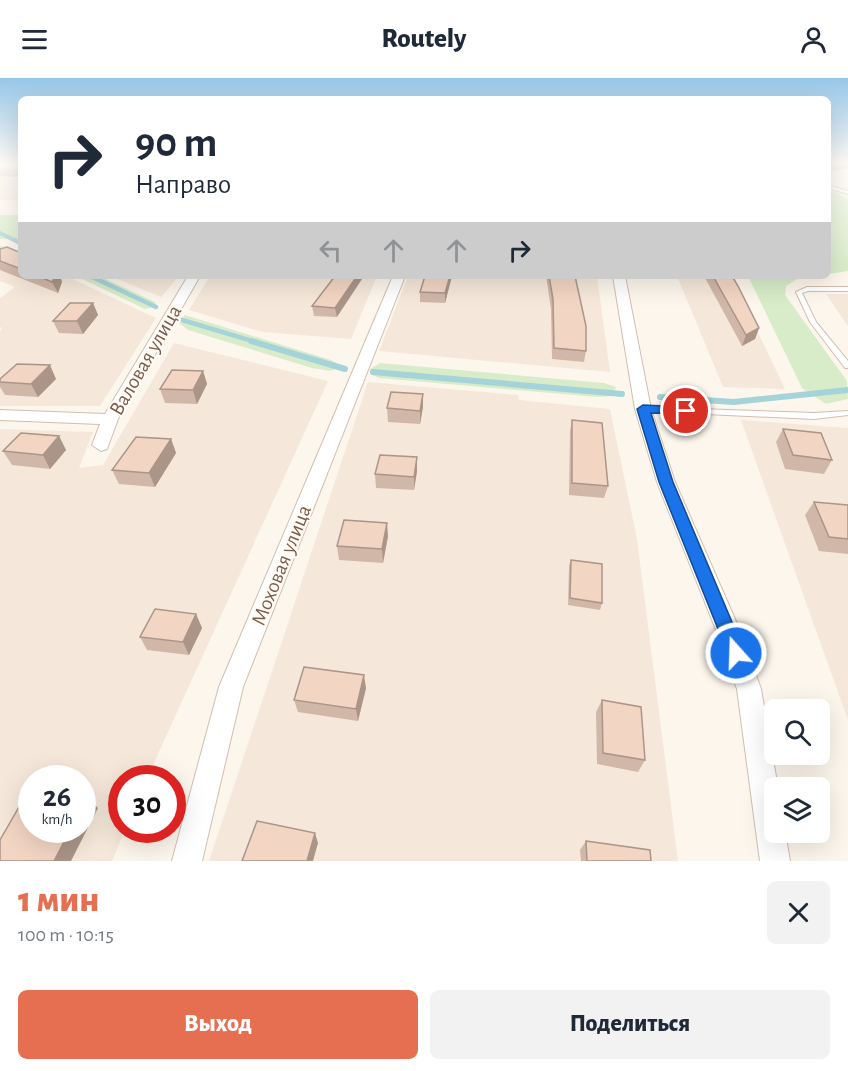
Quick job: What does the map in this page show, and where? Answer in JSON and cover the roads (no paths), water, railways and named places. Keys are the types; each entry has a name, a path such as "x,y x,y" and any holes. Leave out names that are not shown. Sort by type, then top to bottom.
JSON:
{"street":[{"name":"Валовая улица","path":"101,445 110,419 192,279"},
{"name":"Моховая улица","path":"187,861 231,687 398,279"},
{"path":"621,279 643,409 666,482 730,635 748,689 775,861"},
{"path":"0,415 110,419"}],"lane":[{"path":"848,289 807,289 800,292 813,322 848,366"},
{"path":"643,409 814,416 848,413"}],"waterway":[{"path":"0,233 18,242"},
{"path":"96,279 156,307"},
{"path":"182,320 256,342"},
{"path":"251,341 345,369"},
{"path":"373,372 622,394"},
{"path":"660,397 734,402 848,390"}]}
